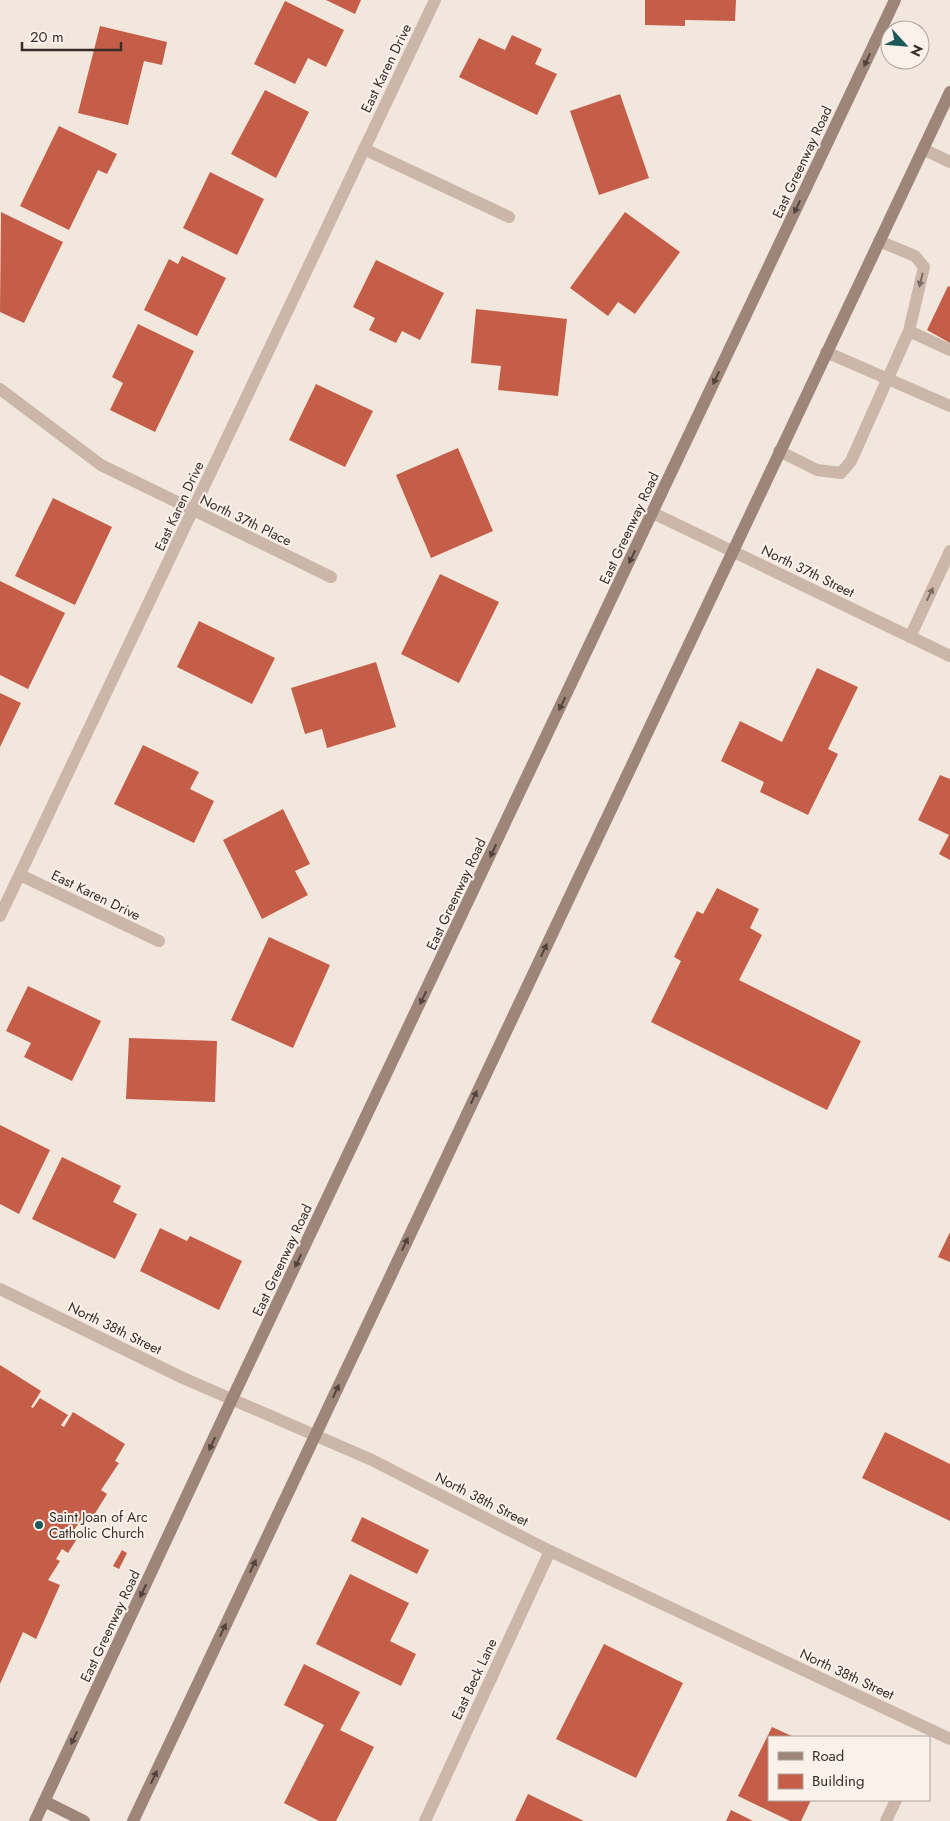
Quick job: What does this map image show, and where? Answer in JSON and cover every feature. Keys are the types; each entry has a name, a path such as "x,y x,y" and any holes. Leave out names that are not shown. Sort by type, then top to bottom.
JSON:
{"main road":[{"name":"East Greenway Road","path":"35,1821 232,1400 895,0"},
{"path":"133,1821 950,92"},
{"path":"44,1801 84,1821"}],"street":[{"name":"East Karen Drive","path":"0,916 436,0"},
{"path":"364,149 509,218"},
{"path":"923,149 950,162"},
{"path":"779,451 817,470 841,473 851,461 909,331 924,267 915,256 879,241"},
{"path":"909,331 950,350"},
{"path":"826,352 950,406"},
{"name":"North 37th Place","path":"0,389 101,465 331,577"},
{"name":"North 37th Street","path":"653,513 950,656"},
{"path":"910,637 950,551"},
{"name":"East Karen Drive","path":"20,875 158,941"},
{"name":"North 38th Street","path":"0,1289 183,1378 372,1460 550,1550 927,1733 950,1739"},
{"name":"East Beck Lane","path":"424,1821 550,1550"},
{"path":"886,1821 896,1801"}],"building":[{"path":"326,0 361,0 355,14"},
{"path":"645,0 736,0 735,21 685,20 685,26 645,25"},
{"path":"285,1 344,30 326,67 308,58 295,84 254,64"},
{"path":"100,26 167,42 162,65 144,61 128,125 78,113"},
{"path":"512,35 542,49 535,64 557,74 537,115 459,77 479,38 505,50"},
{"path":"265,90 309,112 276,178 231,154"},
{"path":"620,94 649,178 599,195 570,111"},
{"path":"59,126 117,154 107,174 98,170 69,230 20,206"},
{"path":"210,172 264,199 237,255 183,228"},
{"path":"1,212 63,242 24,323 0,312"},
{"path":"625,212 680,252 635,314 618,302 608,316 570,288"},
{"path":"182,256 226,278 197,336 144,310 169,259 178,264"},
{"path":"376,260 444,293 420,340 402,331 396,343 369,330 375,318 353,307"},
{"path":"948,286 950,287 950,343 927,330"},
{"path":"476,309 567,319 558,396 498,390 501,366 471,363"},
{"path":"138,324 194,351 155,432 110,410 123,383 112,377"},
{"path":"316,384 373,411 345,467 289,440"},
{"path":"458,448 493,531 431,558 396,475"},
{"path":"53,498 112,527 75,605 15,576"},
{"path":"440,574 499,602 459,683 401,654"},
{"path":"0,581 65,613 28,689 0,675"},
{"path":"199,621 275,658 252,704 177,667"},
{"path":"376,662 396,727 327,748 322,729 305,734 291,688"},
{"path":"817,668 858,687 828,749 838,754 808,815 760,792 764,782 721,761 740,721 782,742"},
{"path":"0,693 21,703 0,747"},
{"path":"143,745 199,772 190,789 214,801 194,843 114,804"},
{"path":"940,775 950,779 950,860 939,854 949,835 918,820"},
{"path":"283,809 310,864 295,871 308,895 262,919 223,840"},
{"path":"717,888 759,909 750,928 762,935 739,980 861,1041 827,1110 651,1022 681,961 674,957 697,911 703,914"},
{"path":"269,937 330,965 293,1048 231,1020"},
{"path":"28,986 101,1021 72,1081 24,1057 31,1043 6,1031"},
{"path":"129,1038 217,1041 215,1102 126,1099"},
{"path":"0,1125 50,1150 19,1214 0,1204"},
{"path":"62,1157 121,1186 113,1202 137,1214 115,1259 32,1219"},
{"path":"160,1228 187,1241 190,1236 242,1261 219,1310 140,1271"},
{"path":"950,1232 950,1262 938,1257"},
{"name":"Saint Joan of Arc Catholic Church","path":"0,1365 41,1391 31,1407 33,1408 40,1398 68,1415 61,1425 64,1427 73,1412 125,1444 115,1461 119,1463 101,1490 107,1494 91,1520 84,1515 74,1530 80,1534 68,1553 62,1549 56,1559 60,1561 48,1580 60,1585 36,1639 23,1632 0,1684"},
{"path":"885,1432 950,1464 950,1521 862,1478"},
{"path":"362,1517 429,1550 417,1574 351,1541"},
{"path":"122,1550 127,1553 119,1569 113,1566"},
{"path":"350,1574 409,1603 390,1641 416,1654 401,1686 316,1644"},
{"path":"604,1644 683,1683 636,1778 556,1739"},
{"path":"304,1664 360,1692 340,1730 374,1747 336,1821 319,1821 284,1803 324,1725 284,1705"},
{"path":"772,1727 792,1736 768,1736 768,1801 811,1801 801,1821 790,1821 738,1796"},
{"path":"528,1794 584,1821 515,1821"},
{"path":"731,1810 753,1821 726,1821"}],"place":[{"name":"Saint Joan of Arc Catholic Church","path":"39,1525"}]}
